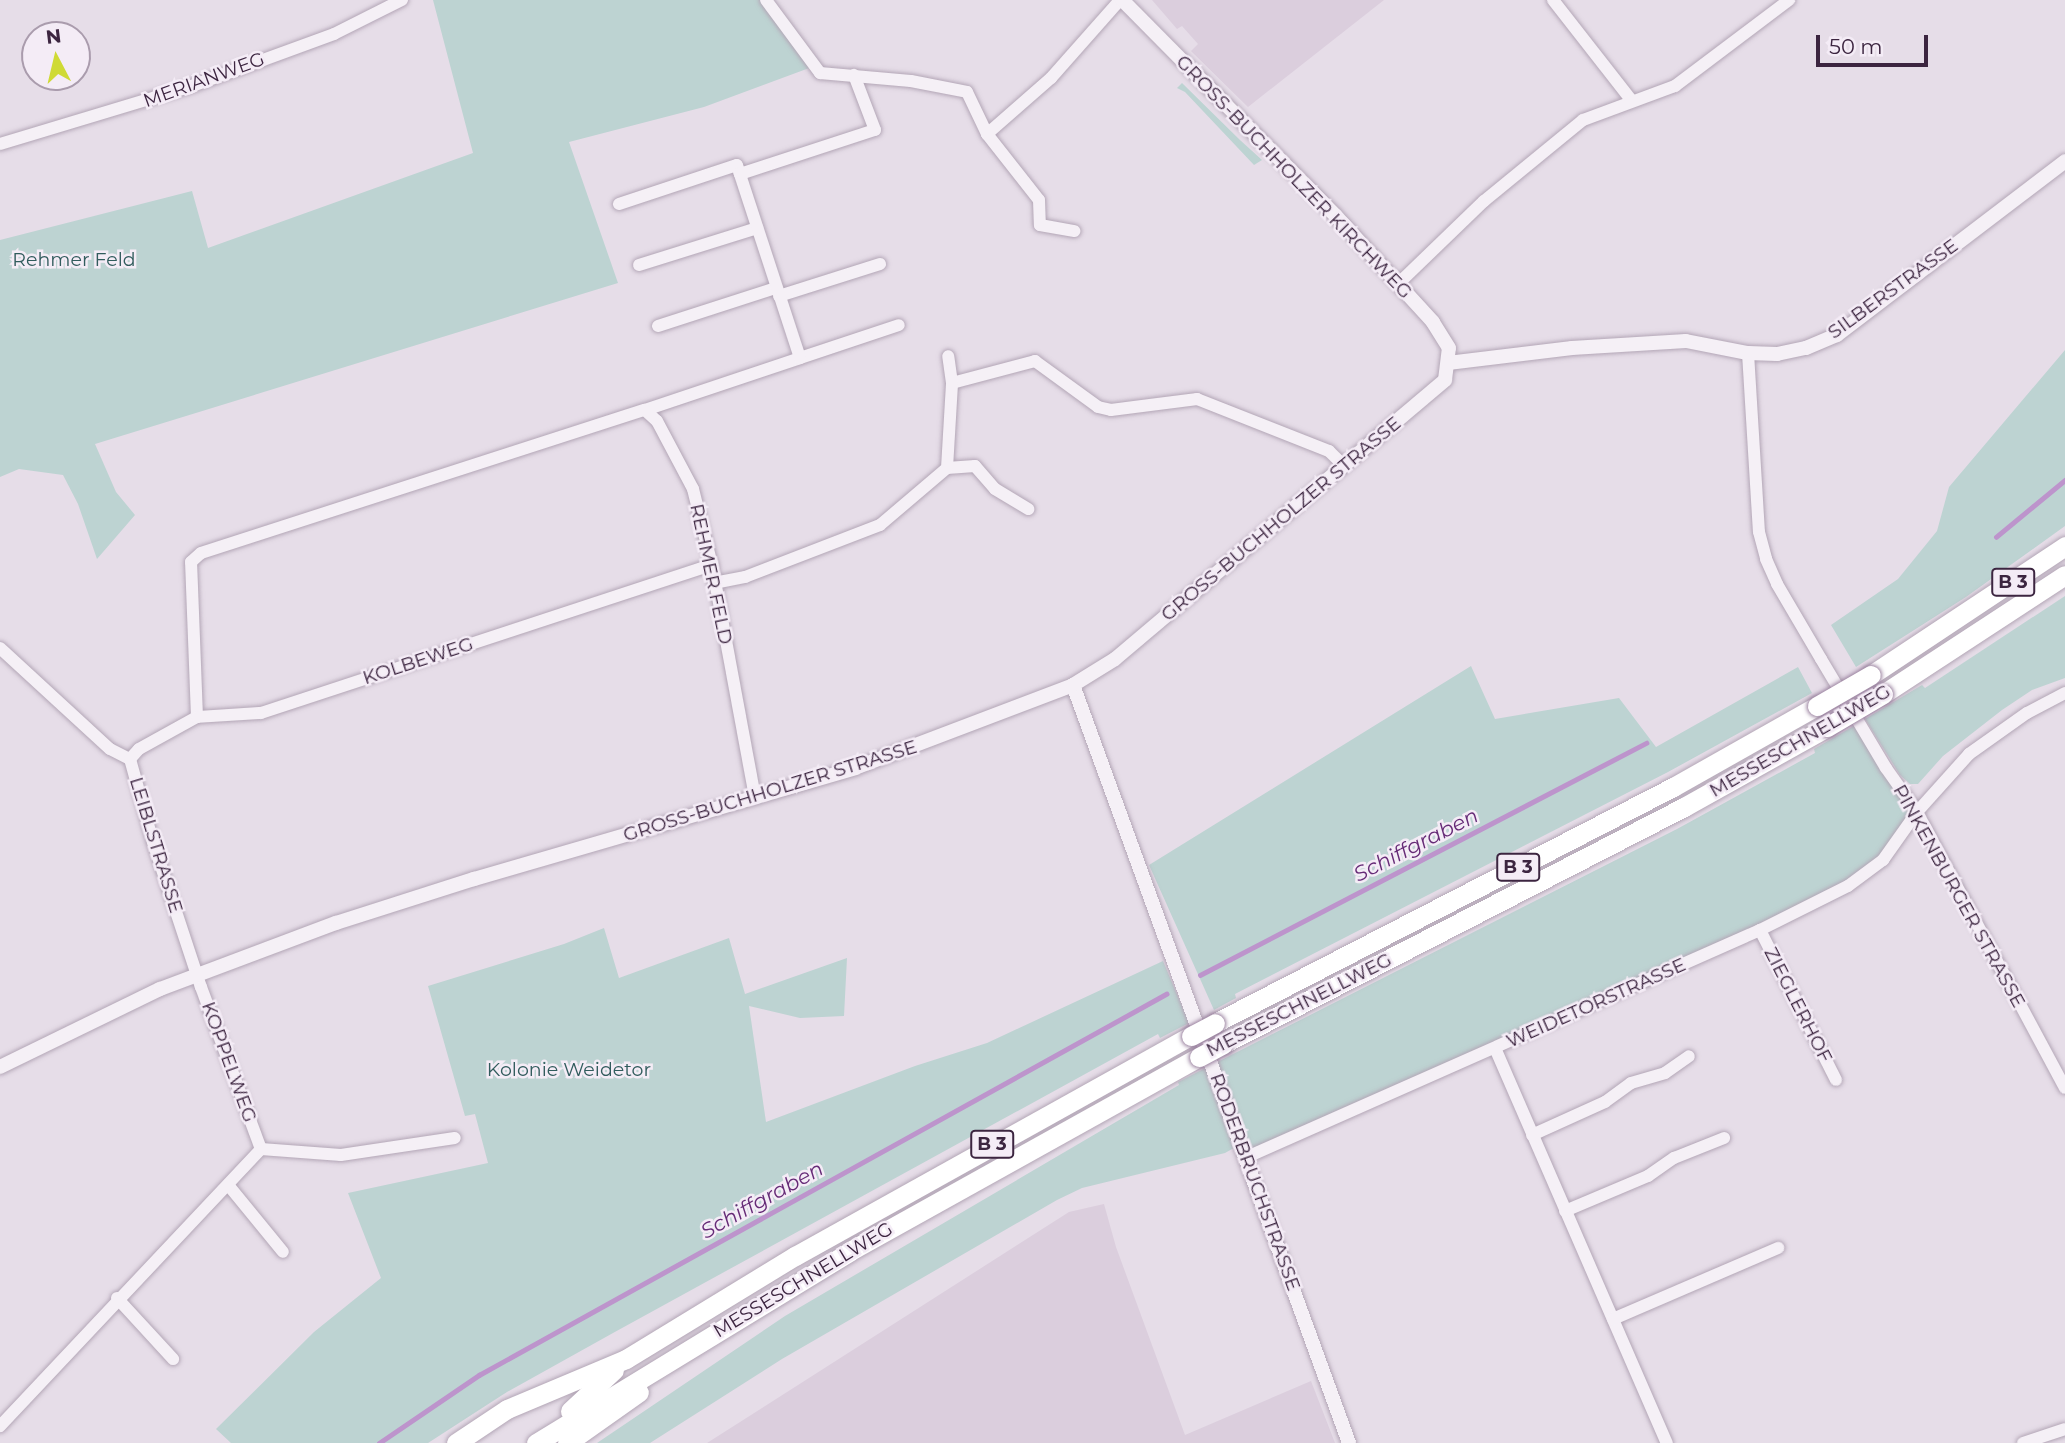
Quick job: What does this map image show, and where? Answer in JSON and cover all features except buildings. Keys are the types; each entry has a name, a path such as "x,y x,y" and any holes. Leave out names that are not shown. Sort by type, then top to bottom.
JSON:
{"highway":[{"name":"MESSESCHNELLWEG","path":"626,1360 795,1256 1191,1035 1673,787 1817,706 1871,675 2065,546"},
{"name":"MESSESCHNELLWEG","path":"536,1443 777,1294 1041,1142 1199,1056 1685,807 1827,727 1883,694 2065,575"},
{"path":"567,1443 777,1294"},
{"path":"456,1443 507,1409 626,1360"},
{"path":"536,1443 626,1360"}],"street":[{"name":"MERIANWEG","path":"0,144 192,86 334,34 402,0"},
{"path":"766,0 820,74 911,81 967,92 987,134 1039,200 1040,225 1074,231"},
{"path":"987,134 1051,78 1121,0"},
{"name":"GROSS-BUCHHOLZER KIRCHWEG","path":"1121,0 1399,283 1443,336 1449,348 1448,363"},
{"path":"1553,0 1631,100"},
{"path":"1399,283 1484,201 1583,120 1631,100 1675,86 1789,0"},
{"path":"740,174 875,130 855,75"},
{"name":"SILBERSTRASSE","path":"1448,363 1572,348 1686,341 1748,353 1777,354 1805,348 1837,335 2065,161"},
{"path":"619,204 737,165 800,358"},
{"path":"639,265 757,228"},
{"path":"658,326 880,264"},
{"path":"197,717 191,562 201,553 899,325"},
{"name":"PINKENBURGER STRASSE","path":"1748,353 1759,533 1766,559 1777,584 1819,656 1886,768 1917,812 2065,1088"},
{"path":"947,468 951,383 948,356"},
{"path":"951,383 1035,361 1098,407 1111,410 1197,399 1329,451 1344,466"},
{"name":"GROSS-BUCHHOLZER STRASSE","path":"0,1067 119,1007 197,974 336,923 474,879 755,798 924,744 1073,685 1115,659 1445,380 1448,363"},
{"name":"REHMER FELD","path":"645,410 657,421 693,489 712,565 755,798"},
{"path":"714,583 745,577 880,525 947,468 975,466 995,489 1028,509"},
{"name":"KOLBEWEG","path":"130,759 139,749 197,717 261,713 712,565"},
{"name":"LEIBLSTRASSE","path":"0,648 110,749 130,759 153,842 197,974"},
{"name":"RODERBRUCHSTRASSE","path":"1073,685 1349,1443"},
{"name":"WEIDETORSTRASSE","path":"1247,1157 1760,930 1857,880 1883,860 1917,812 1969,754 2027,713 2065,693"},
{"name":"ZIEGLERHOF","path":"1760,930 1836,1080"},
{"name":"KOPPELWEG","path":"197,974 261,1149"},
{"path":"1494,1048 1667,1443"},
{"path":"1532,1135 1605,1102 1631,1083 1665,1073 1689,1056"},
{"path":"0,1426 117,1298 229,1186 261,1149 341,1155 456,1138"},
{"path":"1565,1211 1648,1176 1674,1158 1724,1138"},
{"path":"229,1186 283,1252"},
{"path":"1613,1319 1778,1248"},
{"path":"117,1298 173,1359"},
{"path":"2023,1443 2065,1429"}],"shaded area":[{"path":"1152,0 1384,0 1248,107 1191,51 1198,44 1182,26 1177,29"},
{"path":"1104,1204 1116,1247 1185,1435 1311,1381 1335,1443 707,1443 1069,1212"}],"green space":[{"name":"Rehmer Feld","path":"433,0 772,0 820,64 704,107 569,142 618,283 95,444 116,492 135,515 97,559 78,504 63,475 19,469 0,477 0,240 192,191 208,248 473,153"},
{"path":"1182,83 1262,160 1254,165 1185,92 1177,88"},
{"path":"2065,350 2065,526 1966,597 1856,667 1831,625 1898,579 1937,531 1949,487"},
{"path":"2065,596 2065,678 2032,690 2002,710 1943,756 1918,784 1910,784 1900,775 1865,719 1922,685 1925,688"},
{"path":"1471,666 1495,719 1619,698 1656,747 1798,667 1812,693 1668,772 1235,994 1236,998 1214,1010 1149,865"},
{"path":"1859,723 1917,812 1904,833 1848,886 1247,1157 1241,1144 1225,1153 1082,1188 782,1359 650,1443 597,1443 785,1316 1179,1085 1178,1082 1677,829 1815,753 1814,749"},
{"name":"Kolonie Weidetor","path":"604,928 619,978 729,938 745,994 847,958 844,1016 800,1018 749,1006 766,1122 915,1066 987,1043 1163,961 1189,1023 1160,1038 1158,1034 613,1333 507,1392 428,1443 231,1443 216,1429 314,1332 381,1278 348,1193 488,1163 475,1114 465,1116 428,986 564,944"}],"waterway":[{"name":"Schiffgraben","path":"1996,537 2065,480"},
{"name":"Schiffgraben","path":"1200,975 1646,743"},
{"name":"Schiffgraben","path":"379,1443 479,1375 1166,994"}]}
